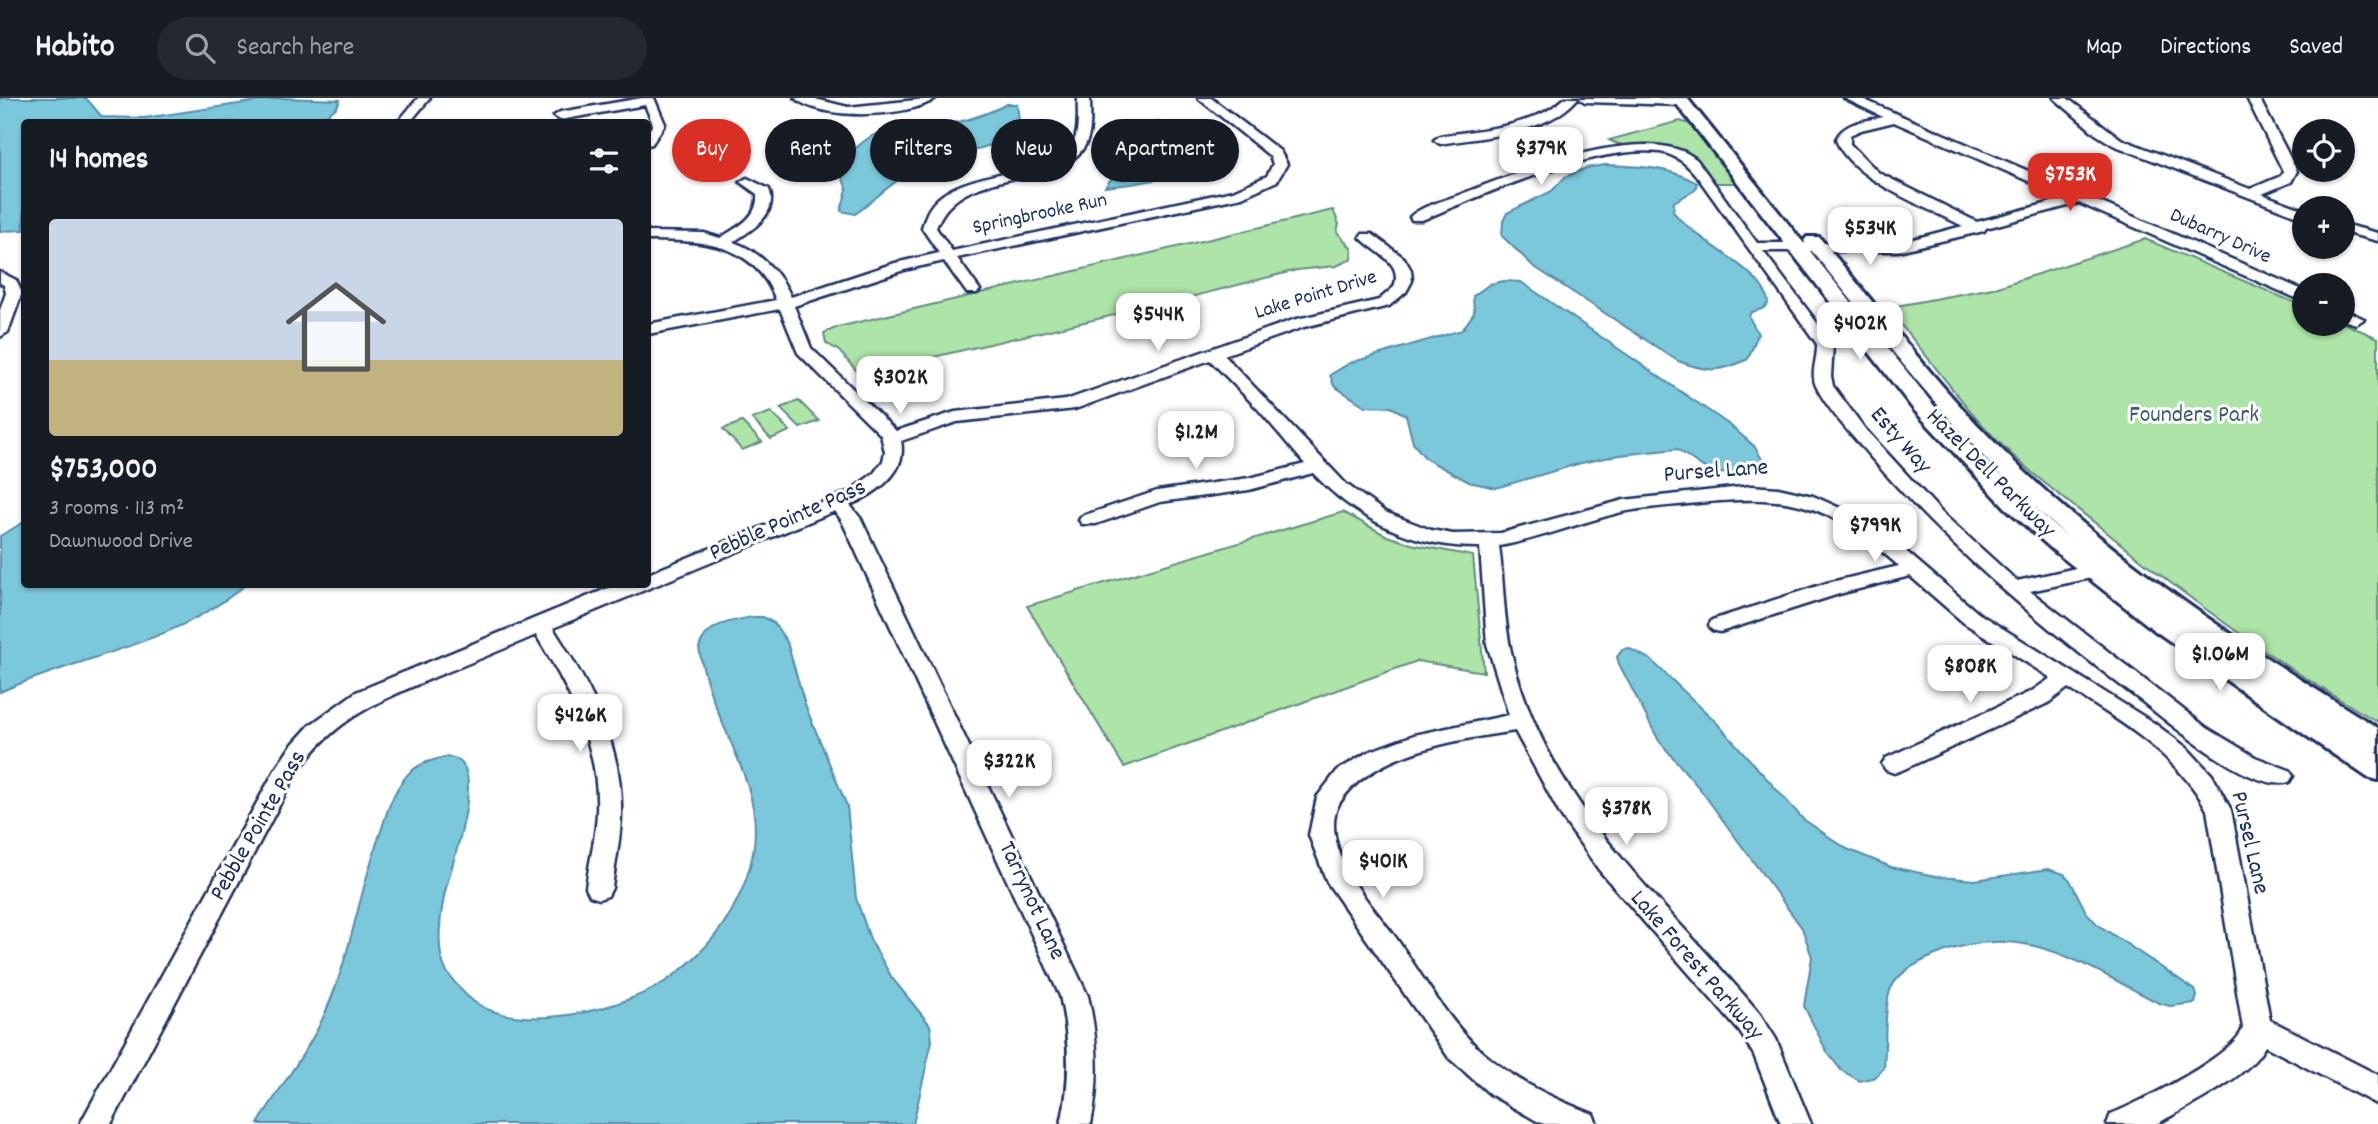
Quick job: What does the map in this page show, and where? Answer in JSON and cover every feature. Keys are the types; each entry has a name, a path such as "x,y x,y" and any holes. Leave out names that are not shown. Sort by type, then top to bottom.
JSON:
{"main road":[{"name":"Hazel Dell Parkway","path":"1686,99 1947,405 2028,488 2101,551 2175,607 2280,680 2378,742"},
{"name":"Hazel Dell Parkway","path":"1813,247 1953,442 2015,503 2094,571 2228,670 2378,769"}],"street":[{"path":"406,119 424,98"},
{"path":"801,98 816,105 846,110 899,106 930,98"},
{"path":"972,290 929,228 929,219 940,203 964,189 1049,163 1072,152 1079,146 1082,137 1084,98"},
{"name":"Springbrooke Run","path":"651,328 823,295 891,269 1237,194 1272,178 1280,164 1275,154 1204,98"},
{"path":"1440,140 1548,116 1561,109 1572,98"},
{"path":"1585,98 1686,99"},
{"name":"Dubarry Drive","path":"1850,98 2292,291"},
{"path":"2060,98 2117,142 2292,210"},
{"path":"2249,194 2286,179 2290,171 2253,98"},
{"path":"560,116 649,100 659,124 651,136"},
{"path":"1895,118 1848,131 1842,139 1844,145 1874,176 1979,228"},
{"name":"Esty Way","path":"1417,217 1539,170 1631,148 1668,150 1689,159 1825,344 1822,381 1848,418 1931,512 2014,588 2195,730 2245,762 2281,776"},
{"path":"723,242 756,218 763,209 766,200 764,192 747,182"},
{"path":"1753,247 1888,249 1979,228 2080,199"},
{"path":"2355,231 2378,237"},
{"path":"651,236 685,236 723,242 736,246 754,258 778,285 804,350 892,438"},
{"name":"Lake Point Drive","path":"892,438 954,417 1069,405 1309,320 1376,306 1394,296 1404,281 1402,265 1367,237"},
{"path":"0,277 11,283 14,293 0,332"},
{"name":"Pursel Lane","path":"1212,353 1265,407 1315,467 1349,499 1398,525 1440,538 1489,542 1515,538 1619,507 1748,492 1802,499 1833,510 1868,532 1972,618 2103,700 2197,771 2214,796 2222,822 2257,1028"},
{"name":"Pebble Pointe Pass","path":"651,580 864,491 883,476 893,457 892,438"},
{"path":"1089,520 1157,497 1248,484 1315,467"},
{"name":"Tarrynot Lane","path":"838,503 846,511 868,556 1074,996 1082,1035 1084,1072 1076,1124"},
{"name":"Lake Forest Parkway","path":"1489,542 1499,647 1523,721 1553,780 1628,887 1750,1023 1766,1048 1796,1124"},
{"path":"1720,625 1834,588 1914,569"},
{"path":"2014,588 2094,571"},
{"name":"Pebble Pointe Pass","path":"95,1124 283,776 309,739 364,698 628,588"},
{"path":"540,624 580,689 598,732 608,787 609,813 599,888"},
{"path":"1894,764 2039,697 2066,678"},
{"path":"1523,721 1455,733 1365,762 1344,778 1332,794 1323,816 1323,842 1336,874 1459,1049 1483,1072 1511,1092 1545,1110 1582,1124"},
{"path":"2122,1124 2152,1112 2229,1063 2247,1048 2257,1028 2314,1055 2378,1091"}],"green space":[{"path":"1680,121 1690,124 1738,183 1716,183 1702,167 1677,151 1657,146 1623,145 1609,140"},
{"path":"1333,210 1339,224 1337,232 1352,249 1352,259 1336,266 1297,270 929,358 893,371 879,396 839,351 826,343 824,333 838,327"},
{"name":"Founders Park","path":"2145,239 2292,301 2292,336 2355,336 2355,328 2378,338 2378,722 2235,630 2167,580 2033,473 1980,422 1886,308 1998,287"},
{"path":"799,401 819,421 800,428 780,408"},
{"path":"771,412 790,431 771,439 752,419"},
{"path":"742,422 762,442 742,450 723,429"},
{"path":"1343,512 1387,536 1411,544 1473,556 1484,672 1417,661 1124,767 1027,606"}],"water":[{"path":"0,98 86,98 102,117 144,118 279,98 340,100 337,107 321,119 21,119 21,230 0,231"},
{"path":"1007,104 1017,104 1019,119 991,119 991,145 977,149 977,119 968,119"},
{"path":"870,137 870,182 896,182 855,214 841,211 847,189 844,182 856,182 856,148"},
{"path":"1605,165 1664,170 1697,183 1695,190 1674,202 1673,211 1682,222 1743,268 1765,292 1768,304 1751,312 1749,317 1758,334 1748,359 1721,369 1705,369 1678,361 1533,266 1502,236 1503,221 1507,213 1552,191 1565,177 1586,168"},
{"path":"1109,182 1143,182 1105,187"},
{"path":"1521,282 1731,426 1754,446 1762,459 1758,467 1722,474 1706,468 1677,449 1620,455 1581,463 1496,488 1469,482 1426,459 1413,443 1406,415 1391,407 1365,406 1334,386 1330,375 1350,363 1462,330 1474,313 1473,296 1490,284"},
{"path":"21,524 21,588 241,588 188,622 158,635 0,692 0,536"},
{"path":"763,617 774,623 787,642 805,705 847,806 856,898 870,939 892,978 930,1025 932,1041 913,1124 258,1124 305,1051 330,1003 373,855 393,797 408,774 428,762 456,759 465,769 468,788 466,811 444,897 440,945 447,972 473,1001 493,1011 518,1016 546,1017 603,1008 654,988 699,954 732,910 749,872 755,837 753,806 744,776 719,716 699,648 702,640 713,629 728,622"},
{"path":"1628,648 1650,659 1715,721 1803,819 1847,849 1891,867 1940,877 1975,880 2048,869 2064,874 2070,880 2086,912 2097,924 2195,990 2195,1003 2170,1006 2159,1003 2077,961 2023,944 1995,942 1965,945 1921,962 1894,982 1887,1004 1884,1068 1875,1077 1860,1081 1841,1070 1827,1052 1804,1006 1812,957 1802,928 1700,789 1659,741 1619,664 1617,657 1622,650"}]}
